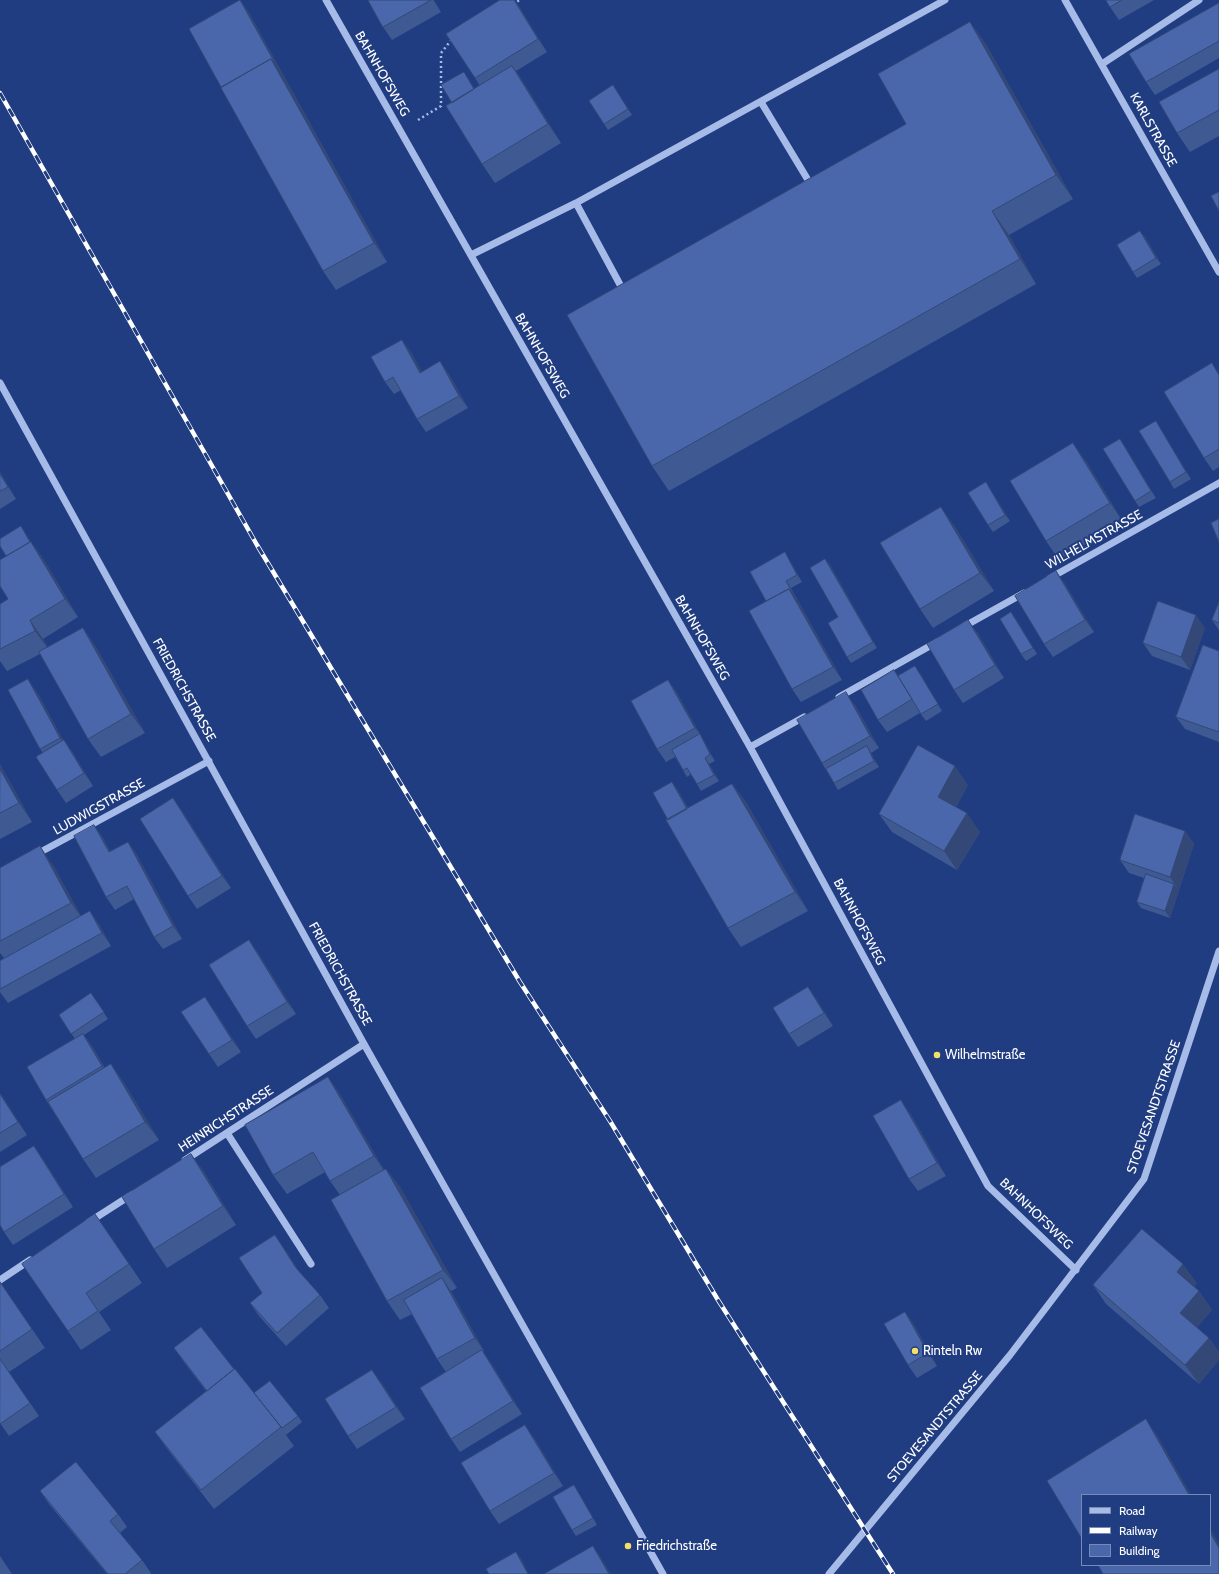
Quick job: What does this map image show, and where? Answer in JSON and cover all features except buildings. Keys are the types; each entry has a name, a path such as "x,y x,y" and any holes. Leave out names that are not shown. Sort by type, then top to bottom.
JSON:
{"street":[{"name":"BAHNHOFSWEG","path":"326,0 750,747 988,1186 1076,1270"},
{"path":"471,255 576,203 945,0"},
{"name":"KARLSTRASSE","path":"1065,0 1219,272"},
{"path":"1102,64 1199,0"},
{"path":"760,102 811,185 804,189"},
{"path":"576,203 623,296 633,290"},
{"name":"FRIEDRICHSTRASSE","path":"0,383 364,1044 663,1574"},
{"name":"WILHELMSTRASSE","path":"1040,584 1219,483"},
{"path":"957,630 1033,588"},
{"path":"833,700 943,638"},
{"path":"750,747 812,712"},
{"name":"LUDWIGSTRASSE","path":"28,859 209,761"},
{"name":"STOEVESANDTSTRASSE","path":"829,1574 1010,1355 1144,1179 1219,952"},
{"name":"HEINRICHSTRASSE","path":"180,1163 364,1044"},
{"path":"227,1133 311,1264"},
{"path":"80,1228 140,1189"},
{"path":"0,1280 40,1254"}],"path":[{"path":"507,7 520,0"},
{"path":"400,130 441,106 441,53 454,36"}],"railway":[{"path":"0,93 257,545 520,982 610,1121 718,1300 893,1574"}],"place":[{"name":"Wilhelmstraße","path":"937,1055"},
{"name":"Rinteln Rw","path":"915,1351"},
{"name":"Friedrichstraße","path":"628,1546"}]}
